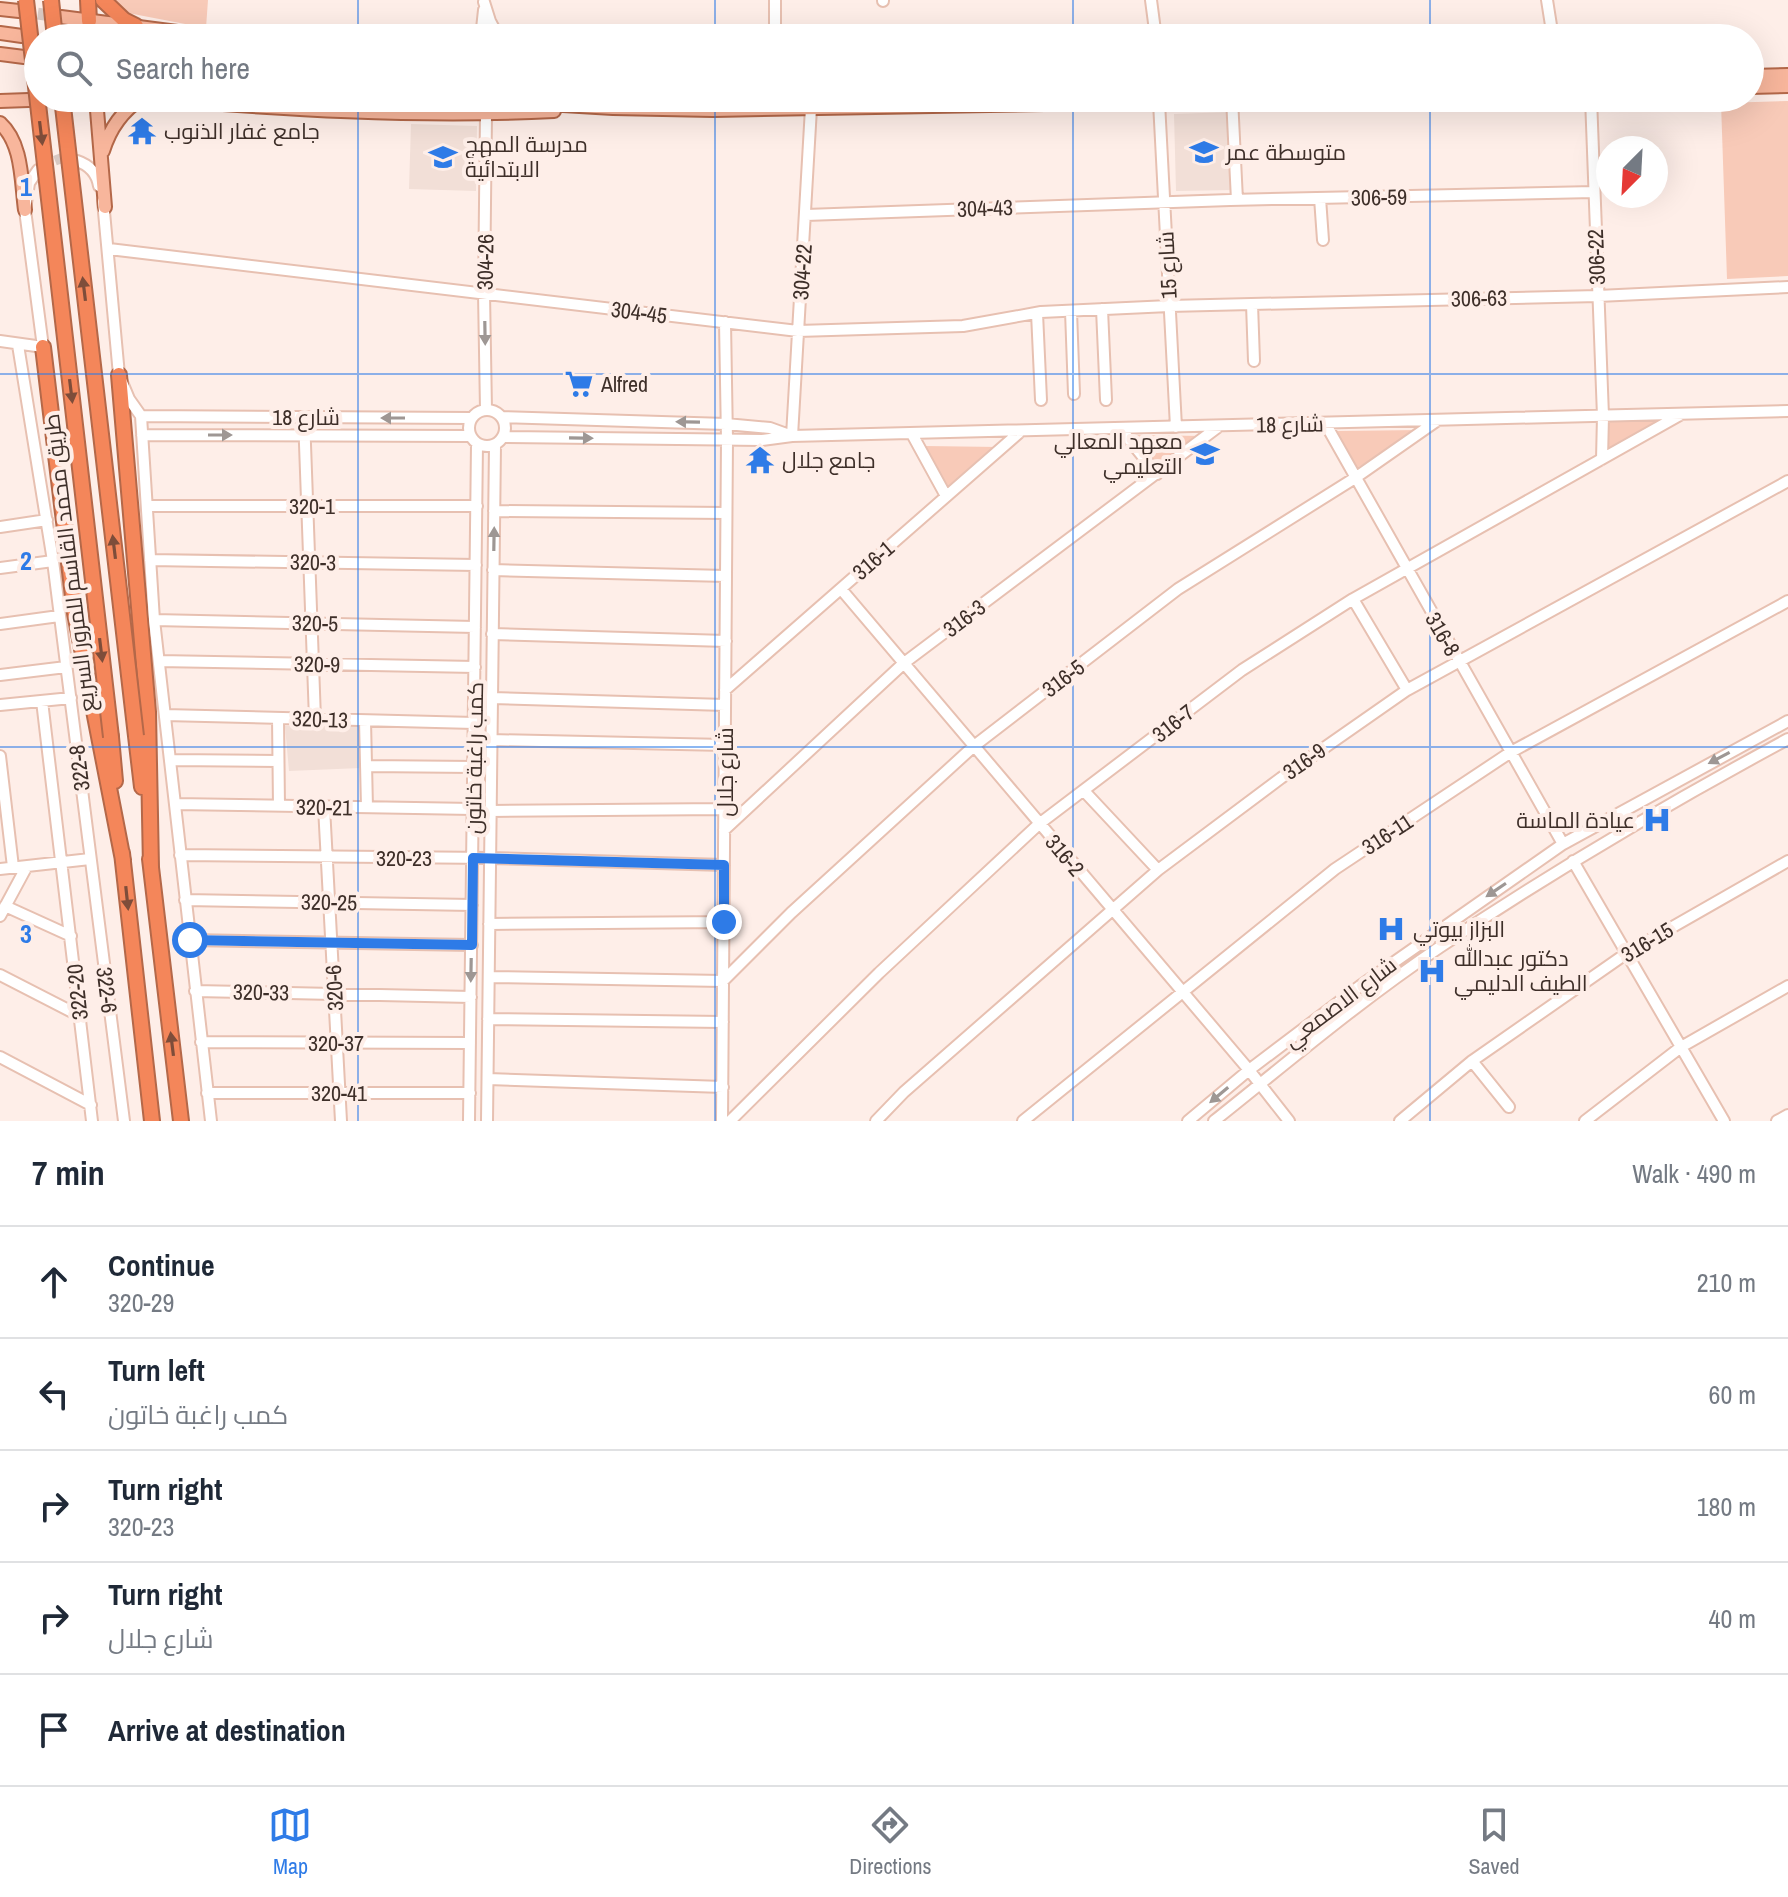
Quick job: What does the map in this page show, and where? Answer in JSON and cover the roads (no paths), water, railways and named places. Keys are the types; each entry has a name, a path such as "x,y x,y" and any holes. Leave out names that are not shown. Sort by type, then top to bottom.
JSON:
{"highway":[{"path":"51,0 54,24"},
{"path":"88,0 89,21"},
{"path":"103,0 132,24"},
{"name":"طريق محمد القاسم للمرور السريع","path":"35,112 111,737 152,1121"},
{"name":"طريق محمد القاسم للمرور السريع","path":"64,112 181,1121"},
{"path":"43,347 75,613 123,860"},
{"path":"119,375 148,712 151,867"}],"main road":[{"path":"0,9 22,6"},
{"path":"61,17 117,24"},
{"path":"0,33 22,36"},
{"path":"0,54 24,57"},
{"path":"1764,76 1788,75"},
{"path":"1764,87 1788,86"},
{"path":"0,101 24,100"},
{"path":"97,112 105,207"},
{"path":"102,162 112,127 124,112"},
{"path":"357,112 486,115 540,112"},
{"path":"0,123 16,147 25,210"}],"street":[{"path":"775,0 775,24"},
{"path":"1151,0 1154,24"},
{"path":"1547,0 1551,24"},
{"path":"482,24 484,1"},
{"path":"484,1 492,24"},
{"name":"304-22","path":"792,436 813,112"},
{"name":"شارع 15","path":"1160,112 1176,427"},
{"path":"1233,112 1237,200"},
{"name":"306-22","path":"1591,112 1602,459"},
{"name":"304-26","path":"486,115 486,410"},
{"path":"77,161 92,170 98,178 105,207 119,375 129,399 141,416 154,620 211,1121"},
{"path":"0,341 43,347 25,210 29,183 38,170"},
{"name":"306-59","path":"1164,202 1594,192"},
{"path":"1320,198 1323,240"},
{"name":"304-43","path":"806,215 1164,202"},
{"name":"304-45","path":"109,249 798,331 981,325 1037,313 1169,306"},
{"name":"306-63","path":"1169,306 1598,296 1788,287"},
{"path":"1252,304 1254,361"},
{"path":"1102,309 1106,400"},
{"path":"1071,311 1074,394"},
{"path":"1037,313 1041,400"},
{"name":"شارع جلال","path":"722,1121 727,440 725,322"},
{"name":"322-8","path":"18,345 53,561 90,859"},
{"path":"486,410 502,417 505,427 499,441 486,446 474,440 468,427 471,418 478,412 486,410"},
{"name":"شارع 18","path":"499,441 762,440 792,436 1788,411"},
{"name":"316-7","path":"730,1121 879,973 1039,824 1242,670 1353,599 1682,414"},
{"name":"شارع 18","path":"141,416 471,418"},
{"path":"304,417 315,719"},
{"name":"شارع 18","path":"502,417 726,424 770,428 792,436"},
{"name":"316-5","path":"723,981 791,913 974,746 1178,589 1355,478 1438,420"},
{"name":"316-8","path":"1325,423 1563,844"},
{"name":"316-3","path":"724,830 904,663 1220,426"},
{"path":"1120,428 1157,474"},
{"name":"316-1","path":"725,690 1021,431"},
{"path":"912,434 946,496"},
{"name":"شارع 18","path":"142,435 305,435 474,440"},
{"name":"كمب راغبة خاتون","path":"469,1121 477,506 474,440"},
{"name":"كمب راغبة خاتون","path":"487,1121 494,511 499,441"},
{"name":"316-9","path":"876,1121 1111,909 1281,778 1407,690 1458,660 1788,481"},
{"name":"320-1","path":"147,506 477,506"},
{"path":"494,511 726,513"},
{"path":"0,527 47,520"},
{"name":"320-3","path":"150,560 476,565"},
{"path":"0,568 53,561"},
{"path":"493,570 726,576"},
{"name":"316-2","path":"841,589 1289,1121"},
{"path":"1353,599 1407,690"},
{"name":"316-11","path":"1023,1121 1335,869 1511,752 1788,601"},
{"path":"0,624 59,616"},
{"name":"320-5","path":"154,620 475,627"},
{"path":"492,634 726,641"},
{"name":"320-9","path":"159,661 475,667"},
{"path":"0,675 66,667"},
{"path":"0,705 71,698"},
{"path":"492,698 725,705"},
{"name":"322-20","path":"42,701 92,1121"},
{"name":"320-13","path":"165,715 474,723"},
{"path":"278,718 279,806"},
{"path":"365,721 367,807"},
{"name":"شارع الاصمعي","path":"1188,1121 1249,1070 1433,933 1563,844 1788,721"},
{"name":"شارع الاصمعي","path":"1214,1121 1438,949 1573,861 1788,739"},
{"path":"491,740 725,745"},
{"path":"0,756 13,867"},
{"path":"170,760 278,761"},
{"path":"366,766 474,767"},
{"path":"1085,792 1158,870"},
{"name":"320-21","path":"175,804 473,809"},
{"name":"320-6","path":"324,807 341,1121"},
{"path":"491,811 724,809"},
{"name":"320-23","path":"180,855 490,858 724,865"},
{"path":"0,869 90,859"},
{"name":"322-6","path":"90,859 124,1121"},
{"path":"1573,861 1724,1121"},
{"name":"316-15","path":"1400,1121 1472,1061 1627,953 1788,861"},
{"path":"27,866 2,911 71,936"},
{"name":"320-25","path":"185,900 472,905"},
{"path":"489,924 724,922"},
{"path":"190,940 472,945"},
{"path":"0,975 80,1016"},
{"path":"489,977 723,981"},
{"path":"1585,1121 1681,1047 1788,986"},
{"name":"320-33","path":"195,991 471,997"},
{"path":"488,1019 723,1022"},
{"name":"320-37","path":"201,1042 470,1043"},
{"path":"0,1057 91,1105"},
{"path":"1472,1061 1509,1107"},
{"path":"488,1079 723,1087"},
{"name":"320-41","path":"207,1093 470,1093"},
{"path":"1777,1121 1788,1115"}],"tunnel":[{"path":"20,11 61,17"},
{"path":"41,166 62,158 75,160"}],"place":[{"name":"جامع غفار الذنوب","path":"142,131"},
{"name":"متوسطة عمر","path":"1204,152"},
{"name":"مدرسة المهج الابتدائية","path":"443,157"},
{"name":"Alfred","path":"579,384"},
{"name":"معهد المعالي التعليمي","path":"1205,454"},
{"name":"جامع جلال","path":"760,460"},
{"name":"عيادة الماسة","path":"1657,820"},
{"name":"البزاز بيوتي","path":"1391,929"},
{"name":"دكتور عبدالله الطيف الدليمي","path":"1432,971"}]}
